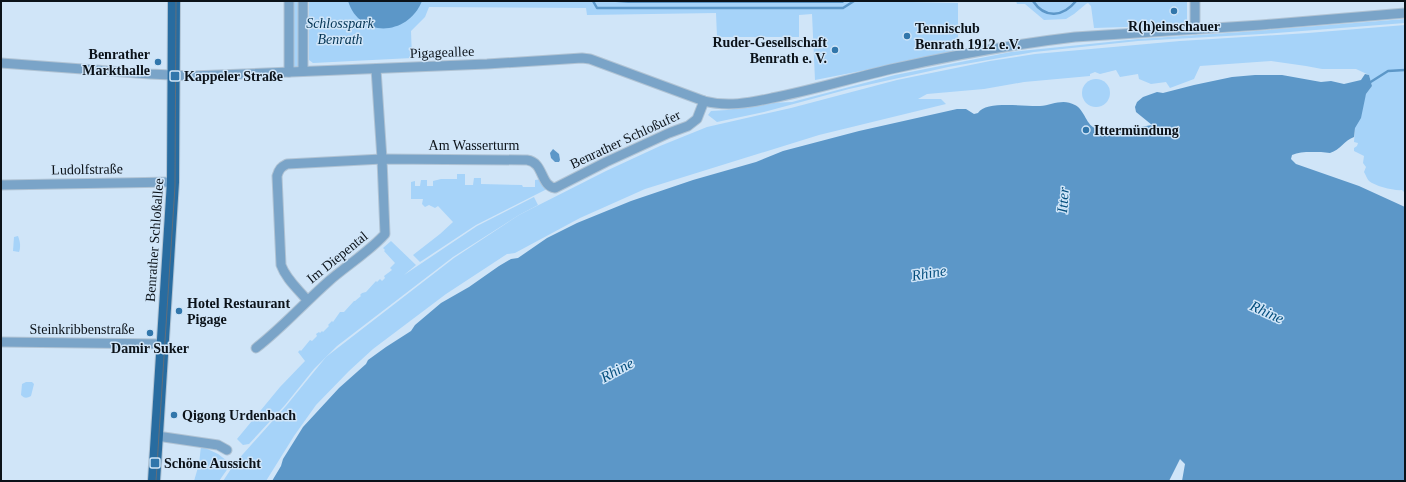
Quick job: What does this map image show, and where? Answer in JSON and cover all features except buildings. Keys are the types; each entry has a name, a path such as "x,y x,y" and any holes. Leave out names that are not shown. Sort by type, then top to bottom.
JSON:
{"main road":[{"name":"Benrather Schloßallee","path":"154,481 173,182 174,1"}],"street":[{"path":"289,1 289,72"},
{"path":"303,1 303,71"},
{"path":"1195,1 1195,29"},
{"path":"704,101 718,104 731,104 763,100 796,94 902,67 1039,41 1075,37 1405,13"},
{"name":"Pigageallee","path":"174,75 225,75 376,69 582,58 590,59 704,101"},
{"path":"1,63 174,75"},
{"name":"Im Diepental","path":"256,348 269,338 307,300 345,266 380,240 385,234 376,69"},
{"name":"Benrather Schloßufer","path":"552,188 669,133 688,126 697,119 704,101"},
{"path":"307,300 290,282 281,265 277,176 279,169 288,164 382,159"},
{"name":"Am Wasserturm","path":"382,159 533,161 537,164 547,184 552,188"},
{"name":"Ludolfstraße","path":"1,185 173,182"},
{"name":"Steinkribbenstraße","path":"1,342 163,344"},
{"path":"157,436 218,445 228,450"}],"green space":[{"path":"290,1 301,1 299,68 292,68"},
{"name":"Schlosspark Benrath","path":"309,1 987,1 912,2 958,3 958,52 815,80 812,14 799,15 799,37 717,37 716,13 587,15 586,8 429,7 425,17 411,31 412,58 313,63 309,60"},
{"path":"1016,1 1187,1 1187,25 1094,28 1091,6 1088,3 1066,19 1044,20 1025,4 1017,4"},
{"path":"1405,19 1405,23 1262,34 1138,41 1034,52 948,67 849,89 764,112 717,122 708,115 711,111 771,103 792,102 895,75 1011,52 1138,39"},
{"path":"1405,25 1405,193 1402,190 1385,188 1369,181 1364,172 1366,167 1363,163 1364,156 1354,151 1354,148 1358,143 1354,142 1354,126 1366,94 1372,86 1369,75 1356,69 1322,69 1271,61 1200,66 1194,79 1170,88 1166,82 1151,84 1139,79 1138,74 1120,77 1116,70 1100,74 1095,72 1090,74 1090,76 1024,82 984,89 927,94 918,99 941,99 946,104 819,135 645,189 580,218 515,253 507,254 446,294 373,349 349,371 316,405 294,436 266,481 223,481 235,463 286,406 326,357 454,258 519,215 606,171 660,146 707,127 791,108 897,80 990,61 1035,54 1180,41"},
{"path":"1096,79 1106,83 1110,93 1106,103 1096,107 1086,103 1082,93 1086,83"},
{"path":"457,174 465,174 465,185 473,185 474,178 481,178 481,184 522,185 523,187 535,187 535,180 542,179 547,189 476,225 420,262 413,255 453,222 438,206 435,208 429,205 425,207 422,204 423,199 411,199 411,182 415,181 415,186 420,186 421,180 427,180 427,186 433,186 433,181 441,179 457,179"},
{"path":"534,197 538,205 519,215 453,257 337,346 314,369 285,405 249,444 243,445 237,439 280,387 305,361 298,352 300,350 301,351 310,340 312,341 317,336 316,334 322,331 323,332 340,312 344,312 361,296 360,295 362,293 366,292 376,281 377,282 380,279 382,281 385,278 384,276 392,270 390,268 395,263 383,248 391,241 416,265 404,275 477,226"},
{"path":"18,236 20,244 19,252 13,251 14,237"},
{"path":"32,382 34,384 31,396 26,398 21,395 22,384"},
{"path":"201,446 218,454 231,464 219,481 194,481 199,464"}],"water":[{"path":"348,1 422,1 415,13 406,21 396,26 384,28 373,27 363,22 354,13"},
{"path":"603,1 845,1 843,3 628,3"},
{"path":"1365,74 1369,75 1372,86 1366,94 1361,118 1355,128 1354,137 1334,152 1299,153 1292,155 1291,159 1296,164 1359,186 1405,207 1405,481 1182,481 1185,464 1180,459 1169,481 272,481 281,466 283,459 303,427 339,388 366,364 368,360 411,331 415,325 441,303 469,287 499,266 511,259 518,258 547,238 577,223 631,201 693,180 756,162 783,151 859,131 957,109 966,109 974,114 978,113 982,109 997,105 1040,106 1058,102 1066,102 1078,107 1090,125 1097,129 1132,129 1152,125 1136,112 1135,107 1137,102 1143,97 1157,92 1163,93 1232,77 1255,75 1282,75 1321,82 1331,81 1344,84 1361,80"},
{"path":"553,149 559,154 559,162 555,162 551,158 550,153"}],"waterway":[{"path":"593,1 597,8 843,8 854,1"},
{"path":"1033,1 1043,11 1054,14 1060,13 1076,1"},
{"path":"1369,83 1388,71 1405,70"}],"tram line":[{"path":"156,481 175,186 176,1"}],"place":[{"name":"R(h)einschauer","path":"1174,11"},
{"name":"Tennisclub Benrath 1912 e.V.","path":"907,36"},
{"name":"Ruder-Gesellschaft Benrath e. V.","path":"835,50"},
{"name":"Benrather Markthalle","path":"158,62"},
{"name":"Kappeler Straße","path":"175,76"},
{"name":"Ittermündung","path":"1086,130"},
{"name":"Hotel Restaurant Pigage","path":"179,311"},
{"name":"Damir Suker","path":"150,333"},
{"name":"Qigong Urdenbach","path":"174,415"},
{"name":"Schöne Aussicht","path":"155,463"}],"water label":[{"name":"Itter","path":"1063,200"},
{"name":"Rhine","path":"929,273"},
{"name":"Rhine","path":"1267,312"},
{"name":"Rhine","path":"617,370"}]}
